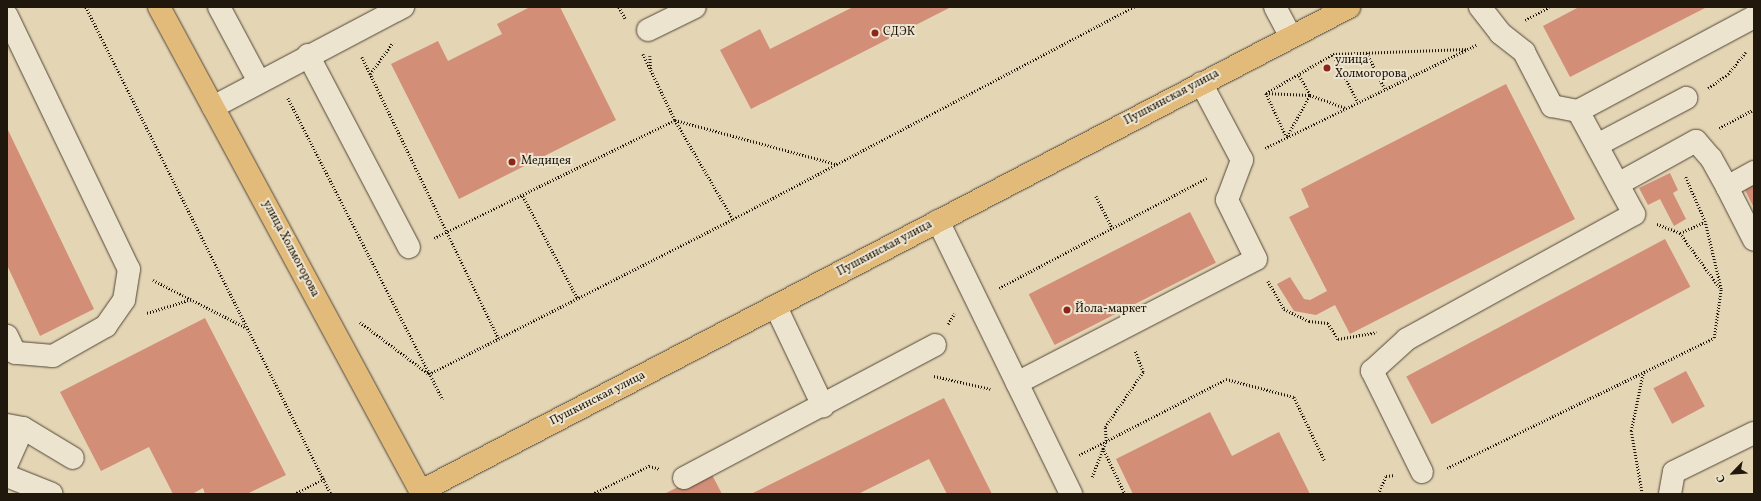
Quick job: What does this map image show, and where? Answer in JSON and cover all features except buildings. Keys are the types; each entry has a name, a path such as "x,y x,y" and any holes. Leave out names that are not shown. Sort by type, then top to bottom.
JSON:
{"main road":[{"name":"улица Холмогорова","path":"159,7 419,493"},
{"name":"Пушкинская улица","path":"419,493 1201,83 1350,7"}],"street":[{"path":"220,7 268,77"},
{"path":"213,107 350,32 403,7"},
{"path":"638,28 695,7"},
{"path":"1275,7 1291,37"},
{"path":"1480,7 1500,32 1524,52 1552,106 1578,111 1754,17"},
{"path":"7,16 129,269 124,300 106,326 53,356 16,353 7,336"},
{"path":"308,55 409,247"},
{"path":"1017,383 1256,259 1227,200 1242,160 1201,83"},
{"path":"1597,145 1686,98"},
{"path":"1422,472 1372,372 1408,339 1634,214 1578,111"},
{"path":"1618,184 1696,141 1711,158 1754,240"},
{"path":"1727,187 1754,172"},
{"path":"938,221 1071,494"},
{"path":"776,307 823,406"},
{"path":"684,478 823,406 935,345"},
{"path":"7,464 15,427 73,458"},
{"path":"1670,494 1674,472 1754,433"},
{"path":"7,476 52,494"}],"path":[{"path":"86,7 245,327 331,494"},
{"path":"619,7 638,28"},
{"path":"429,374 499,339 577,297 733,219 1134,7"},
{"path":"350,32 499,339"},
{"path":"1686,98 1702,92 1728,74 1750,48"},
{"path":"1266,93 1333,54 1469,49"},
{"path":"642,52 675,120 733,219"},
{"path":"1367,53 1385,89"},
{"path":"1333,54 1358,102"},
{"path":"1298,74 1310,95"},
{"path":"268,77 443,400"},
{"path":"1266,93 1286,136 1310,95"},
{"path":"1266,93 1310,95 1345,108"},
{"path":"1378,494 1386,476 1442,470 1714,338 1721,289 1705,222 1684,173 1696,141 1754,109"},
{"path":"409,247 447,233 675,120 836,164"},
{"path":"523,196 577,297"},
{"path":"1096,196 1112,228"},
{"path":"1634,214 1680,233 1721,289"},
{"path":"1680,233 1705,222"},
{"path":"1256,259 1284,309 1310,321 1328,323 1338,339 1375,332 1392,354"},
{"path":"129,269 192,299 245,327"},
{"path":"106,326 192,299"},
{"path":"355,314 359,321 429,374"},
{"path":"1091,481 1106,441 1105,427 1143,372 1127,326"},
{"path":"895,367 992,390"},
{"path":"1642,494 1631,431 1643,373"},
{"path":"1058,466 1226,380 1294,397 1326,461"},
{"path":"1103,448 1125,494"},
{"path":"592,494 649,466 684,478"},
{"path":"294,494 324,479"}],"place":[{"name":"СДЭК","path":"875,33"},
{"name":"улица Холмогорова","path":"1327,68"},
{"name":"Медицея","path":"512,162"},
{"name":"Йола-маркет","path":"1067,310"}]}
